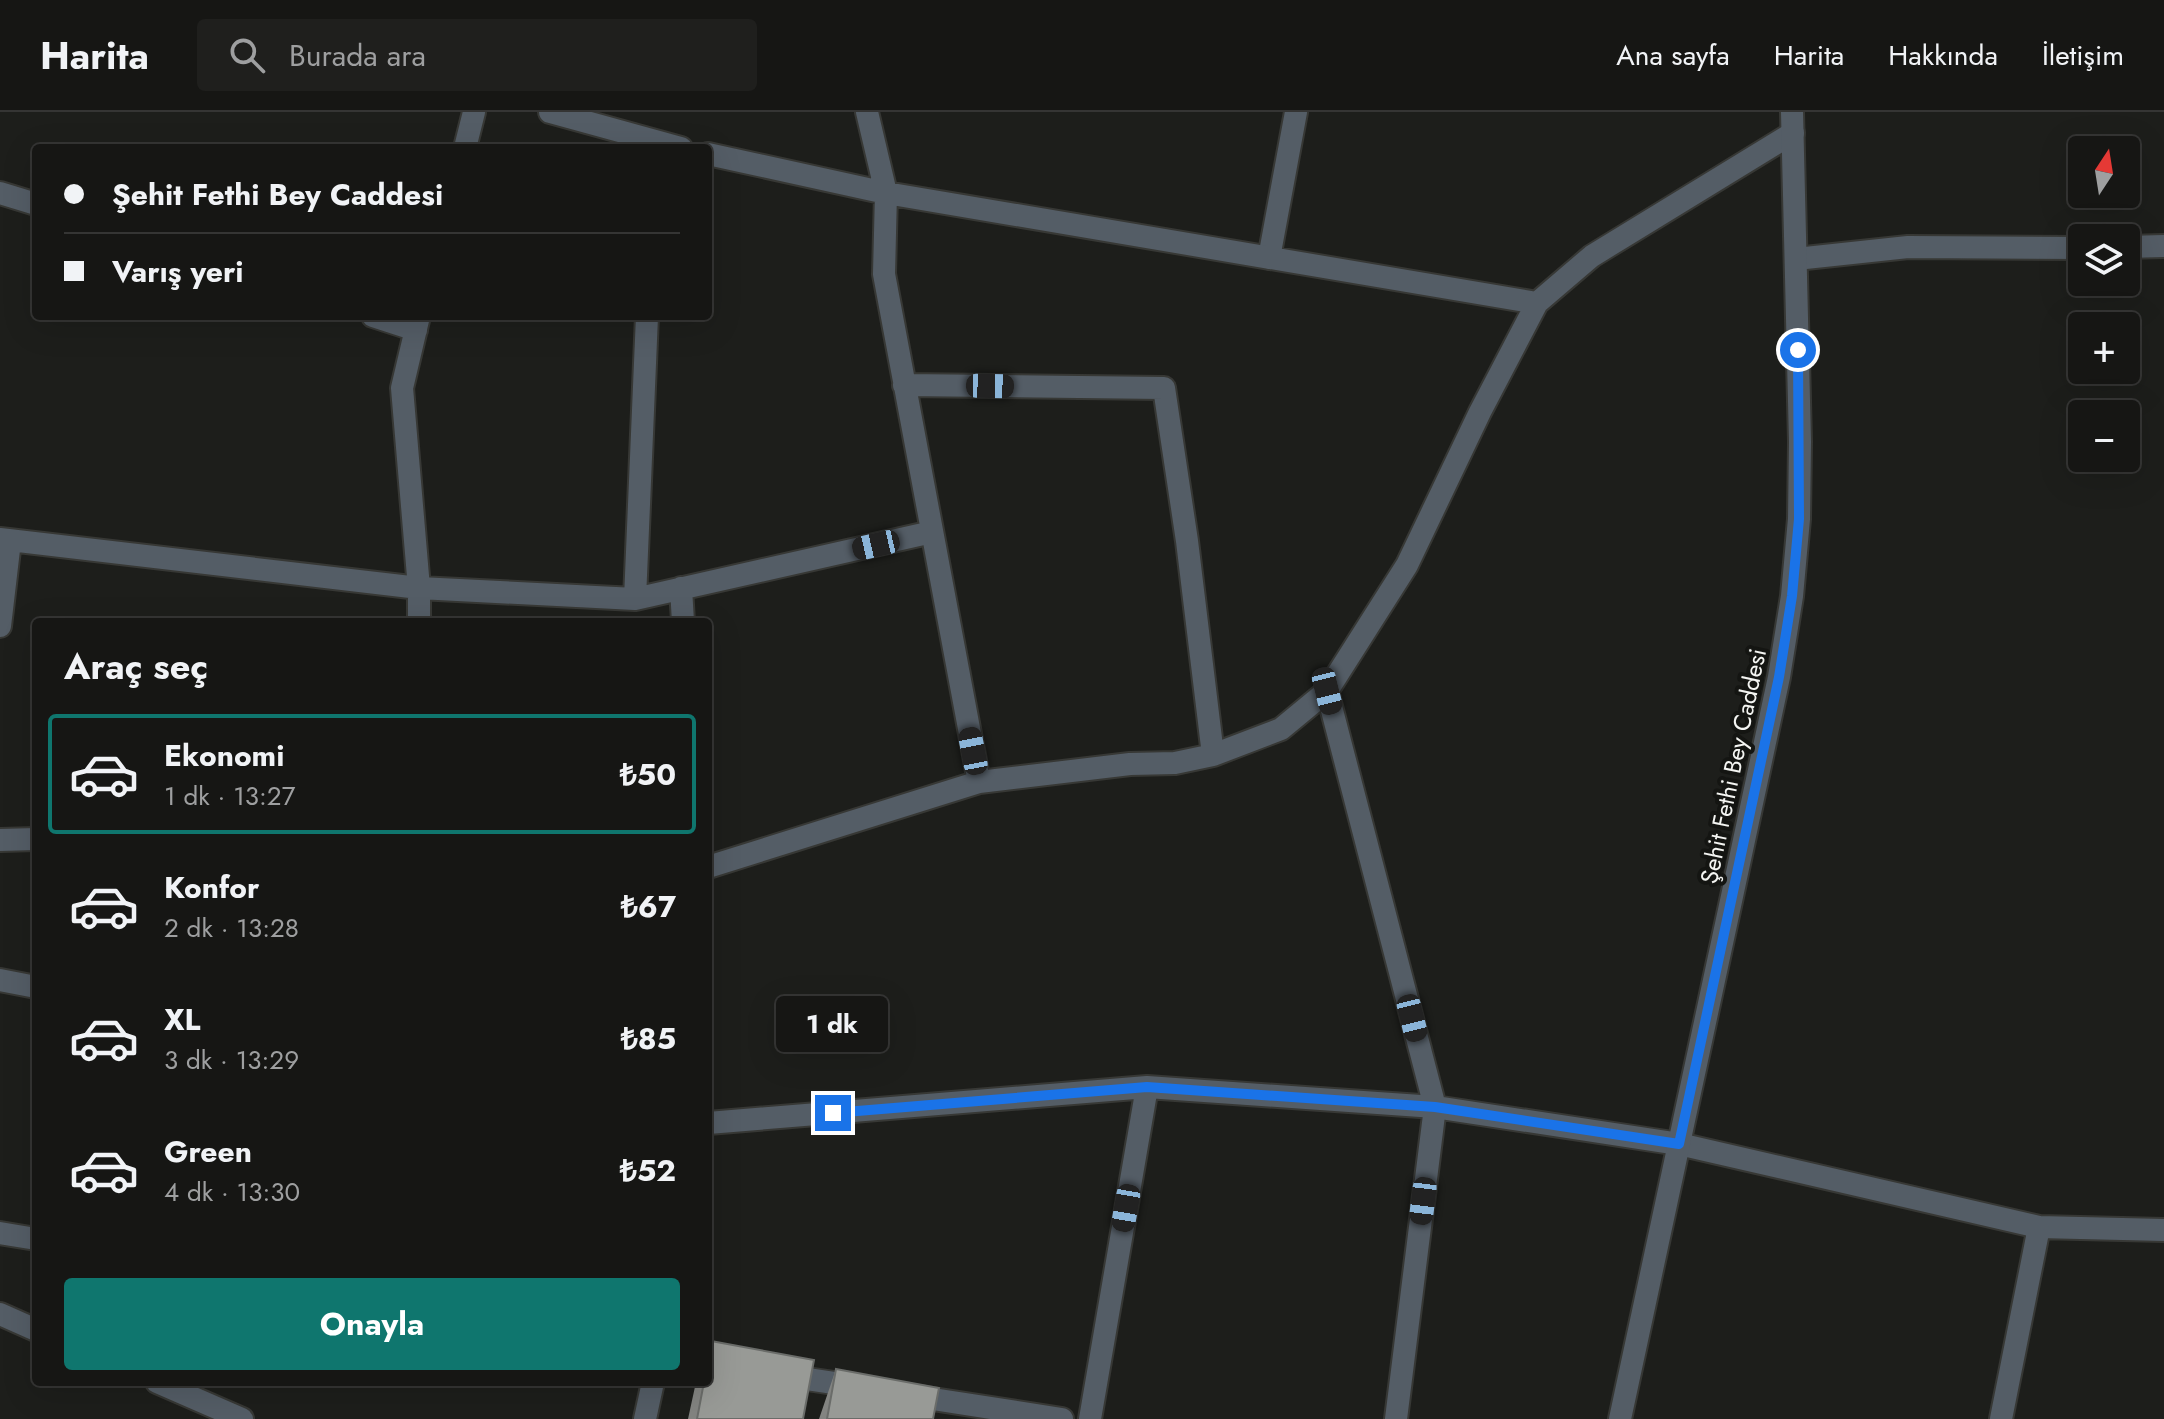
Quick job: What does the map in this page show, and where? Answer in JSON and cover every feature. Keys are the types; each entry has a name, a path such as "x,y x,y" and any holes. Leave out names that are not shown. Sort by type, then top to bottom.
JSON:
{"street":[{"path":"466,144 474,112"},
{"path":"550,112 651,144"},
{"path":"867,112 886,193 884,274 979,782"},
{"path":"1269,258 1296,112"},
{"path":"712,866 979,782 1130,764 1175,763 1213,755 1281,729 1327,691 1407,565 1480,412 1537,303 1592,256 1792,122"},
{"name":"Şehit Fethi Bey Caddesi","path":"1620,1419 1779,677 1792,596 1799,519 1800,442 1792,122"},
{"path":"712,155 886,193 1537,303"},
{"path":"2,198 32,203"},
{"path":"2140,247 2164,246"},
{"path":"1796,259 1908,247 2068,248"},
{"path":"635,599 647,320"},
{"path":"418,323 402,388 419,618"},
{"path":"904,385 1164,388 1187,541 1213,755"},
{"path":"0,626 5,540 419,588 635,599 932,532"},
{"path":"681,588 683,618"},
{"path":"1327,691 1435,1107 1396,1419"},
{"path":"0,840 32,839"},
{"path":"0,980 32,986"},
{"path":"1090,1419 1147,1087"},
{"path":"712,1123 1147,1087 1435,1107 1679,1144 2039,1227 2164,1230"},
{"path":"2001,1419 2039,1227"},
{"path":"0,1233 32,1238"},
{"path":"0,1314 32,1328"},
{"path":"754,1371 1062,1419"},
{"path":"166,1386 242,1419"},
{"path":"645,1419 652,1386"}],"building":[{"path":"712,1341 814,1360 803,1419 697,1419 703,1386 712,1386"},
{"path":"836,1369 939,1388 933,1419 827,1419"}],"route":[{"path":"833,1113 1147,1087 1435,1107 1679,1144 1779,677 1792,596 1799,519 1798,350"}]}
